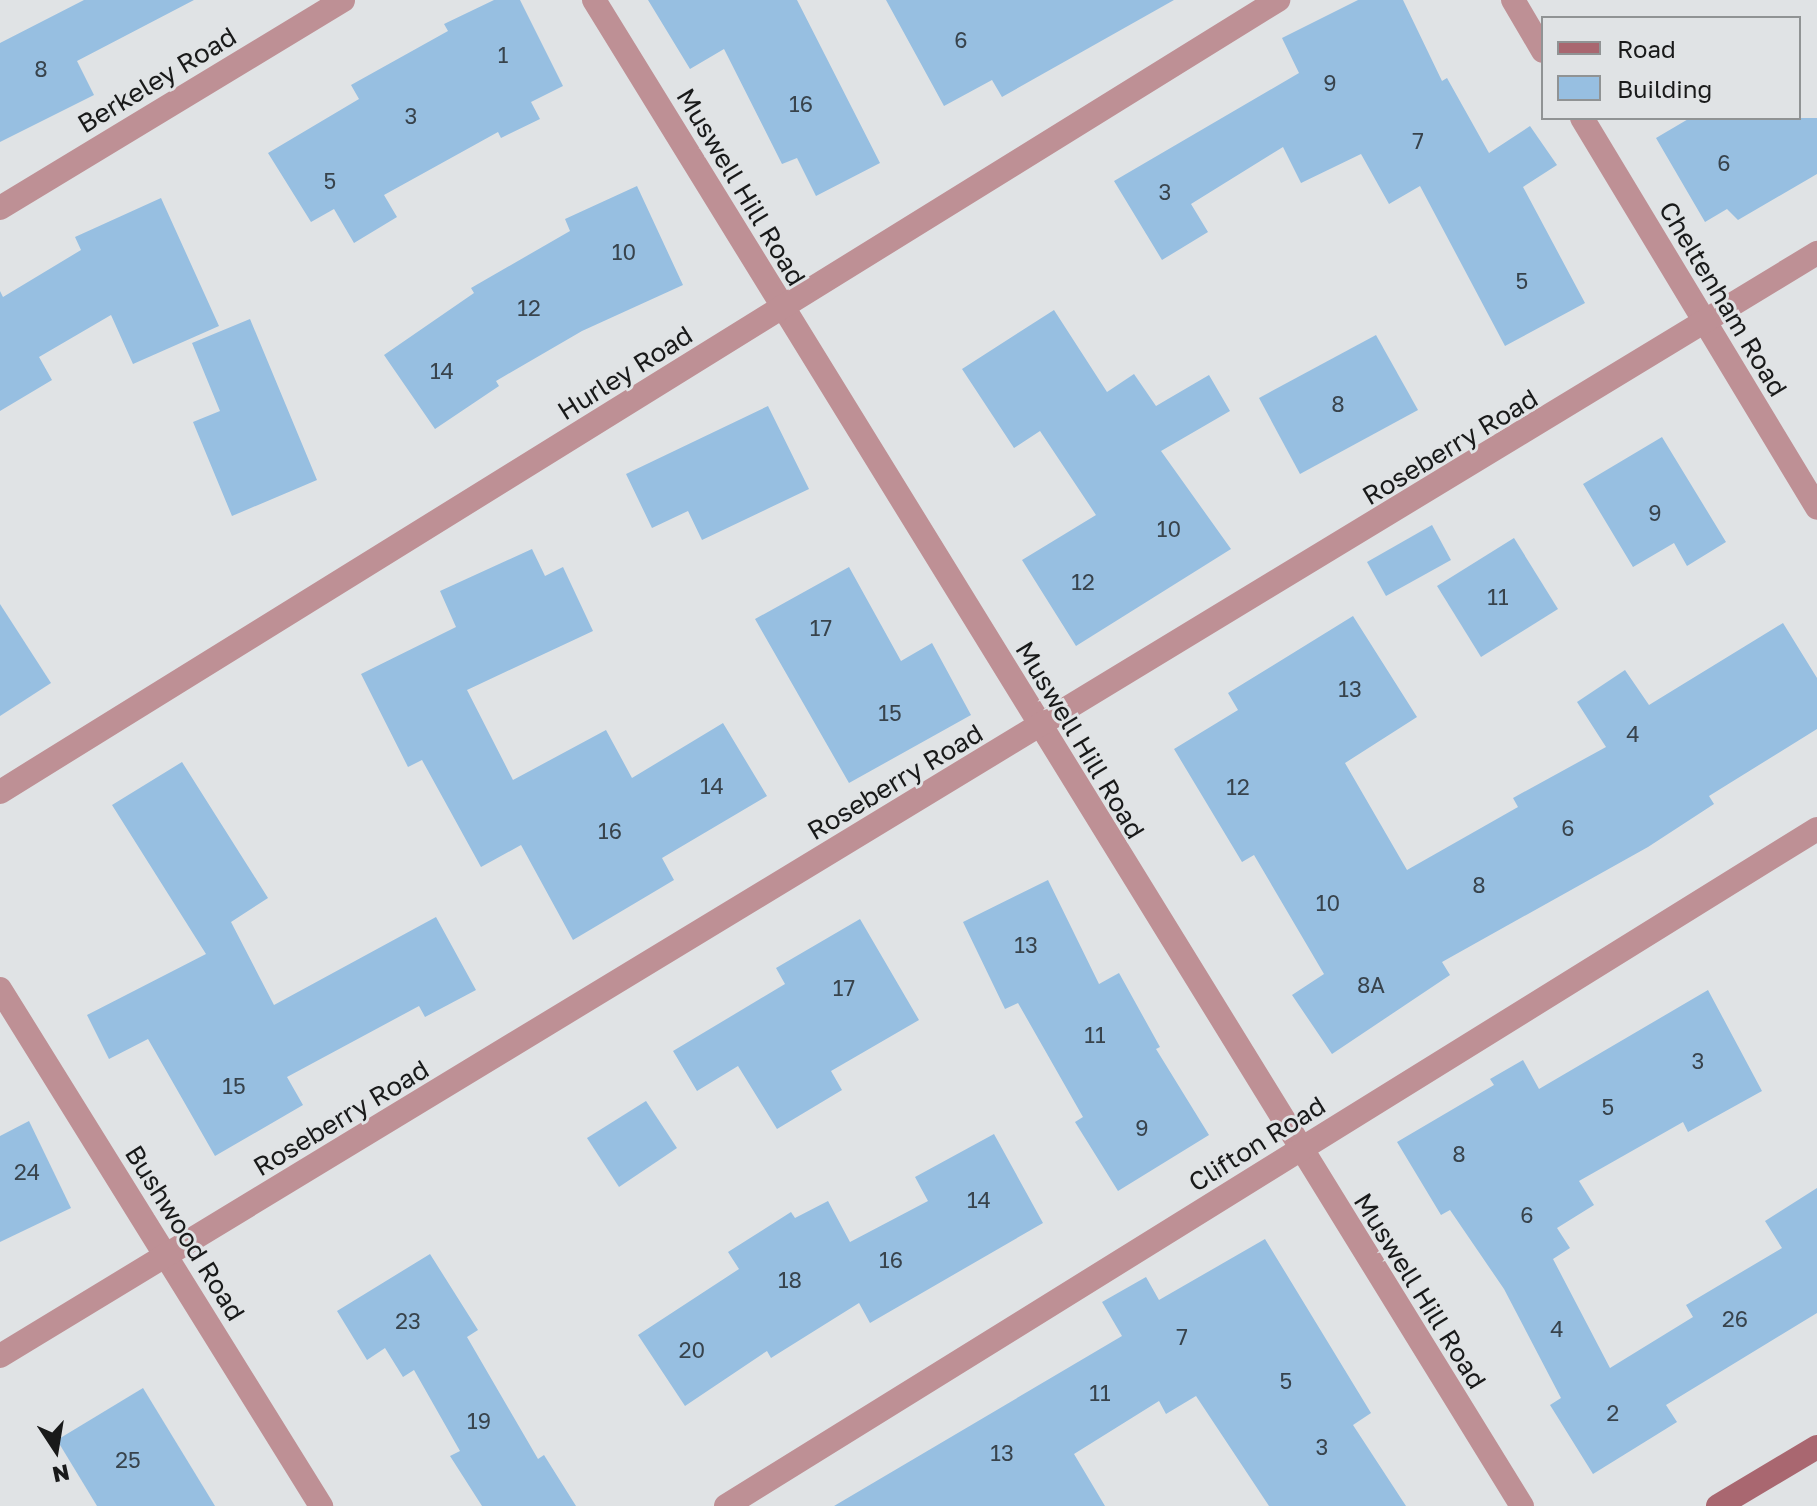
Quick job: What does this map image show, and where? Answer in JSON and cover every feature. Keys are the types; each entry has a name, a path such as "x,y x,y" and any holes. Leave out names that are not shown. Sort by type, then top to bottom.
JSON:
{"main road":[{"path":"1718,1506 1817,1447"}],"street":[{"name":"Berkeley Road","path":"0,208 343,0"},
{"name":"Muswell Hill Road","path":"594,0 1299,1151 1522,1506"},
{"name":"Hurley Road","path":"0,792 1278,0"},
{"path":"1513,0 1541,48"},
{"name":"Cheltenham Road","path":"1583,120 1704,326 1817,508"},
{"name":"Roseberry Road","path":"0,1356 1704,326 1817,253"},
{"name":"Clifton Road","path":"726,1506 1817,829"},
{"name":"Bushwood Road","path":"0,989 321,1506"}],"building":[{"path":"84,0 194,0 77,61 94,95 0,142 0,43"},
{"path":"494,0 520,0 563,86 531,102 540,119 501,138 498,132 384,195 397,217 354,243 334,209 311,222 268,153 359,99 351,85 448,31 444,24"},
{"path":"648,0 797,0 880,163 816,196 797,158 782,164 724,49 690,69"},
{"path":"886,0 1174,0 1002,97 992,80 944,106"},
{"path":"1358,0 1403,0 1442,81 1447,78 1489,153 1530,126 1557,165 1523,187 1585,303 1505,346 1420,186 1389,204 1361,154 1301,183 1283,147 1191,204 1208,232 1162,260 1114,181 1299,73 1282,38"},
{"path":"1817,118 1817,174 1738,220 1727,209 1705,222 1656,138 1687,120"},
{"path":"637,186 683,285 582,331 496,381 499,386 435,429 384,355 474,293 471,288 570,231 565,219"},
{"path":"161,198 219,326 133,364 111,315 39,357 52,380 0,411 0,291 3,297 81,250 75,237"},
{"path":"1054,310 1107,392 1134,374 1156,406 1209,375 1230,411 1161,451 1231,549 1076,646 1022,560 1096,515 1040,431 1014,448 962,369"},
{"path":"250,319 317,480 232,516 193,422 220,411 192,343"},
{"path":"1376,335 1418,410 1300,474 1259,398"},
{"path":"768,406 809,489 702,540 688,511 652,528 626,474"},
{"path":"1662,437 1726,542 1687,566 1674,543 1633,567 1583,484"},
{"path":"1432,525 1451,560 1386,596 1367,562"},
{"path":"1514,538 1558,609 1481,657 1437,586"},
{"path":"532,549 545,576 563,567 593,631 467,690 513,780 606,730 632,778 723,723 767,796 662,858 674,880 573,940 521,845 481,867 422,760 408,767 361,674 456,627 440,591"},
{"path":"849,567 901,661 932,643 971,715 849,783 755,619"},
{"path":"0,604 51,683 0,716"},
{"path":"1353,616 1417,717 1345,763 1407,870 1518,807 1513,798 1606,747 1577,702 1625,670 1649,705 1783,623 1817,678 1817,729 1709,796 1714,804 1648,847 1442,962 1450,975 1332,1054 1292,995 1324,974 1254,855 1242,862 1174,749 1238,710 1228,693"},
{"path":"182,762 268,898 231,922 274,1005 436,917 476,990 425,1017 419,1006 287,1077 303,1105 215,1156 148,1039 109,1059 87,1015 206,954 112,805"},
{"path":"1048,880 1099,984 1119,973 1160,1047 1156,1049 1209,1135 1118,1191 1075,1122 1083,1117 1018,1003 1005,1009 963,922"},
{"path":"860,919 919,1020 831,1071 842,1090 777,1129 738,1066 697,1091 673,1051 785,984 776,968"},
{"path":"1708,990 1762,1091 1688,1132 1683,1122 1579,1181 1594,1205 1557,1228 1570,1248 1553,1259 1610,1368 1693,1317 1686,1305 1782,1248 1765,1221 1817,1188 1817,1313 1666,1405 1677,1422 1593,1474 1550,1405 1561,1398 1504,1289 1450,1210 1441,1215 1397,1142 1494,1085 1490,1079 1523,1060 1539,1089"},
{"path":"646,1101 677,1148 619,1187 587,1138"},
{"path":"29,1121 71,1208 0,1242 0,1136"},
{"path":"994,1134 1043,1223 870,1323 859,1303 771,1358 767,1351 685,1406 638,1335 739,1269 728,1252 791,1212 795,1218 828,1201 850,1242 928,1201 915,1177"},
{"path":"1265,1239 1371,1413 1353,1425 1406,1506 1269,1506 1196,1396 1166,1414 1159,1401 1074,1454 1105,1506 834,1506 1122,1336 1102,1302 1146,1277 1159,1300"},
{"path":"430,1254 478,1330 467,1337 538,1459 544,1455 576,1506 482,1506 450,1456 460,1451 414,1370 403,1377 385,1348 367,1360 337,1311"},
{"path":"143,1388 215,1506 97,1506 57,1440"}]}
